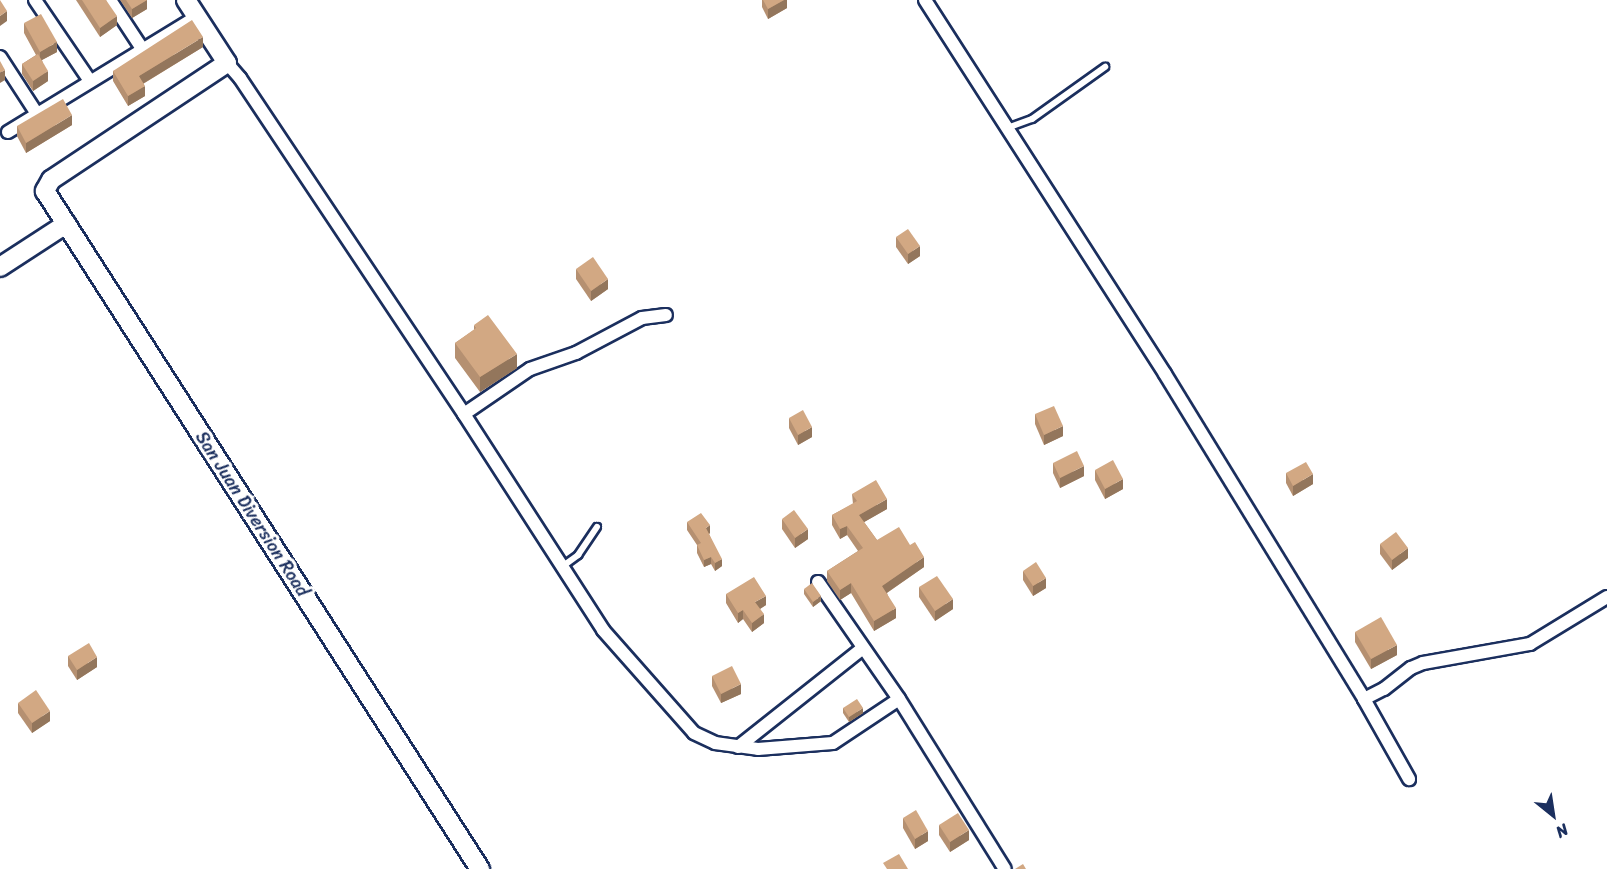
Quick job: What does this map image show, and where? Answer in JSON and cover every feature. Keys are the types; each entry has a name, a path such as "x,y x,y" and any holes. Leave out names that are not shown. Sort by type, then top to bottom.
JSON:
{"street":[{"path":"35,0 90,81"},
{"path":"110,0 143,50"},
{"path":"186,0 464,414 526,514 603,630 694,733 715,743 738,747 779,749 833,743 899,699"},
{"path":"925,0 1165,374 1364,699 1409,779"},
{"path":"8,132 197,17"},
{"path":"0,57 37,114"},
{"name":"San Juan Diversion Road","path":"227,63 51,180 45,191 480,869"},
{"path":"0,267 66,224"},
{"path":"464,414 530,369 576,353 642,318 666,315"},
{"path":"818,582 899,699 1005,869"},
{"path":"1364,699 1424,663 1530,644 1607,597"},
{"path":"738,747 862,648"}],"lane":[{"path":"1006,128 1032,119 1105,66"},
{"path":"563,567 578,555 597,527"}],"building":[{"path":"0,0 7,11 0,16"},
{"path":"82,0 106,0 117,16 100,28"},
{"path":"126,0 147,0 132,9"},
{"path":"763,0 784,0 768,9"},
{"path":"41,14 57,42 40,52 24,23"},
{"path":"192,20 203,37 139,76 145,86 128,96 113,71"},
{"path":"38,54 48,71 33,81 22,64"},
{"path":"0,61 5,70 0,73"},
{"path":"63,99 72,115 26,143 17,126"},
{"path":"908,229 920,246 908,254 896,237"},
{"path":"593,257 608,279 591,291 576,269"},
{"path":"488,315 517,354 480,377 455,343 476,328 474,325"},
{"path":"1054,406 1063,426 1044,435 1035,414"},
{"path":"803,410 812,427 798,435 789,418"},
{"path":"1077,451 1084,466 1060,478 1053,463"},
{"path":"1113,460 1123,479 1105,489 1095,470"},
{"path":"1306,462 1313,474 1293,486 1286,473"},
{"path":"876,480 887,499 859,515 877,540 899,527 910,545 915,542 924,557 882,586 896,608 874,621 851,583 840,590 827,571 863,548 847,526 840,529 832,515 857,501 852,494"},
{"path":"794,510 808,529 795,538 782,519"},
{"path":"701,513 710,525 706,528 722,559 715,563 711,557 704,560 697,545 701,543 687,522"},
{"path":"1396,532 1408,548 1392,560 1380,544"},
{"path":"1036,562 1046,578 1033,586 1023,571"},
{"path":"937,576 953,599 935,611 919,587"},
{"path":"754,577 766,596 755,602 764,614 752,623 743,610 738,613 726,594"},
{"path":"812,583 821,596 813,602 804,589"},
{"path":"1381,617 1397,645 1371,659 1355,632"},
{"path":"89,643 97,657 77,670 68,656"},
{"path":"732,666 741,684 721,694 712,676"},
{"path":"36,690 50,711 32,723 18,703"},
{"path":"857,699 863,708 849,717 843,708"},
{"path":"916,810 928,831 915,839 903,818"},
{"path":"958,813 969,830 950,842 939,825"},
{"path":"899,854 908,869 887,869 883,863"},
{"path":"1023,864 1026,869 1015,869"}]}
